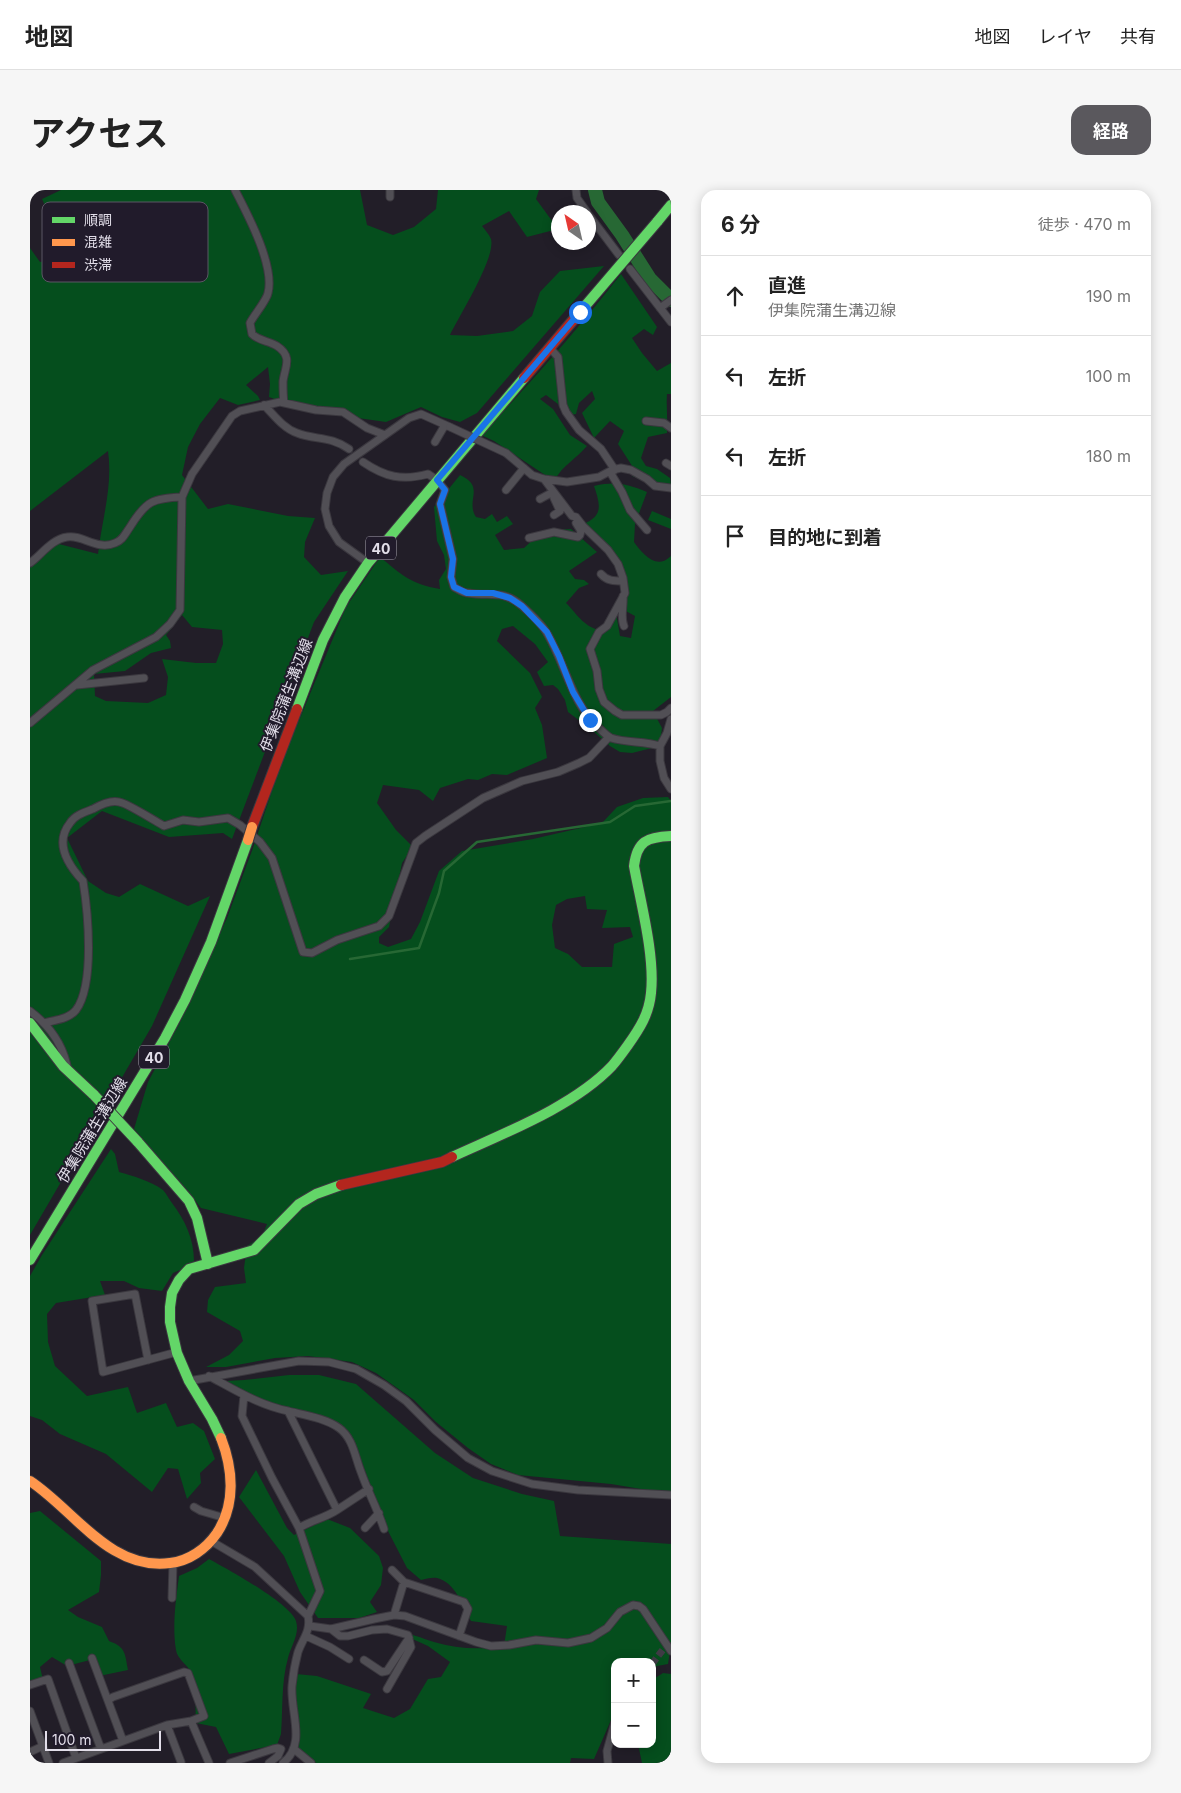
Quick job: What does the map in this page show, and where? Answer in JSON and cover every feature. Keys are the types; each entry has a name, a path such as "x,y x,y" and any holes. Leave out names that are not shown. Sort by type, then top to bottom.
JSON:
{"street":[{"path":"235,190 263,251 269,271 268,294 250,323 252,334 257,339 278,346 286,356 288,368 283,380 284,403"},
{"path":"576,190 577,198 582,205"},
{"name":"伊集院蒲生溝辺線","path":"30,1260 165,1038 185,1000 211,942 252,827 331,622 345,597 368,563 437,480 671,206"},
{"path":"596,224 619,255"},
{"path":"630,268 671,322"},
{"path":"660,308 671,300"},
{"path":"550,348 558,357 563,404 566,412 579,430 601,449 630,510 647,530"},
{"path":"30,723 93,670 156,636 170,624 180,610 182,497 192,474 232,416 240,411 280,402 316,410 343,412 366,428 385,435"},
{"path":"264,405 284,426 297,433 340,442 349,449"},
{"path":"368,563 339,542 329,526 325,509 332,477 344,464 408,418 421,414 506,453 532,475 544,479 567,482 599,477 621,468 631,470 655,486 671,488"},
{"path":"646,421 664,423 671,428"},
{"path":"435,442 447,426"},
{"path":"363,462 379,473 400,478 428,474 437,480 445,490 440,504 453,559 451,577 454,587 467,593 493,593 510,598 522,606 547,632 573,692 590,720 609,737 636,743 652,743 660,746"},
{"path":"506,490 524,468"},
{"path":"544,479 560,511 554,515"},
{"path":"540,499 552,493"},
{"path":"552,493 608,550 618,564 623,581 625,593 607,626 599,632 590,649 597,671 599,689 604,702 622,715 661,715 671,708"},
{"path":"30,563 55,541 66,536 94,545 113,544 122,539 138,515 150,502 162,497 182,497"},
{"path":"574,517 586,520"},
{"path":"529,538 554,532 578,537 581,531 574,517"},
{"path":"601,574 604,578 611,581 623,581"},
{"path":"623,596 622,618 624,626"},
{"path":"76,685 144,678"},
{"path":"671,719 667,733 660,746 660,761 664,778 671,789"},
{"path":"44,1023 68,1016 76,1010 84,991 89,959 83,881 71,868 65,854 62,838 70,822 79,815 105,803 119,802 164,826 183,820 199,822 228,818 240,825 260,842 272,858 303,952 312,953 337,940 379,926 389,916 416,843 425,836 482,798 579,763 588,758 609,737"},
{"path":"30,1481 43,1488 104,1545 143,1563 161,1565 173,1563 193,1556 211,1541 225,1518 232,1491 229,1463 219,1434 204,1403 189,1381 177,1352 170,1324 169,1306 172,1290 181,1275 189,1269 254,1250 299,1204 316,1194 342,1185 442,1162 568,1101 592,1084 613,1065 640,1029 648,1011 652,992 651,964 634,866 636,852 646,842 658,836 671,836"},
{"path":"30,1011 44,1023 62,1048 68,1071"},
{"path":"30,1023 68,1071 94,1095 137,1141 189,1201 197,1218 208,1264"},
{"path":"148,1360 135,1294 92,1301 103,1372 148,1360 177,1352"},
{"path":"189,1381 299,1360 329,1362 356,1369 384,1385 406,1401 468,1458 492,1471 532,1484 578,1490 671,1495"},
{"path":"210,1376 269,1407 313,1417 338,1427 346,1434 352,1444 361,1473 384,1529"},
{"path":"244,1395 242,1416 299,1528 320,1591 308,1616"},
{"path":"288,1410 337,1510"},
{"path":"299,1528 312,1520 328,1516 368,1489"},
{"path":"194,1507 225,1518"},
{"path":"365,1528 379,1513"},
{"path":"211,1541 256,1567 308,1616 310,1626 298,1653 293,1676 292,1702 296,1733 294,1749 283,1763"},
{"path":"172,1598 173,1563"},
{"path":"392,1570 404,1582 464,1602 468,1609 459,1636"},
{"path":"394,1615 404,1582"},
{"path":"310,1626 331,1629 394,1615 405,1616 491,1646 536,1640 568,1643 592,1638 607,1628 620,1612 633,1605 643,1609 671,1651"},
{"path":"331,1629 340,1636 387,1629 408,1635 411,1648 387,1689"},
{"path":"306,1636 330,1647 349,1659"},
{"path":"364,1660 382,1672 387,1671 409,1638"},
{"path":"92,1658 123,1741"},
{"path":"69,1663 101,1749"},
{"path":"63,1763 168,1726 204,1716 188,1673 184,1672 108,1700"},
{"path":"30,1685 48,1679 76,1758"},
{"path":"30,1711 49,1763"},
{"path":"191,1721 209,1763"},
{"path":"168,1726 181,1762"},
{"path":"608,1763 611,1739"},
{"path":"30,1752 43,1746"},
{"path":"230,1763 273,1749 280,1749 278,1756 269,1763"},
{"path":"294,1749 311,1763"}],"green space":[{"path":"61,190 360,190 367,225 393,235 414,227 436,209 438,190 539,190 536,199 551,219 551,231 527,237 509,211 482,226 491,239 488,259 476,287 450,335 477,336 513,331 532,316 540,292 560,271 604,266 477,413 460,422 442,417 421,407 386,422 296,407 269,397 268,367 246,385 260,400 238,405 220,398 200,424 188,447 182,475 208,509 228,504 288,516 315,518 305,542 304,557 321,575 348,571 314,622 232,839 223,833 169,837 102,811 67,838 88,881 106,893 119,897 140,884 188,906 210,896 152,1026 30,1235 30,562 55,543 98,554 106,502 109,464 108,451 30,511 30,248 40,262 42,262 42,282 208,282 208,202 43,202 42,199","holes":["182,615 192,627 222,630 223,644 216,663 162,659 168,677 166,695 148,703 106,701 95,696 94,674 125,671 151,653 171,648 170,641 166,635"]},
{"path":"621,274 657,327 653,335 644,329 632,338 657,371 671,363 671,394 667,394 667,433 648,437 641,458 646,466 657,469 670,478 671,486 647,482 632,476 636,472 618,444 624,431 610,421 594,438 582,413 595,399 592,391 579,403 576,414 565,416 558,404 546,395 540,399 553,409 570,435 587,446 561,471 554,481 494,441 481,435 553,356"},
{"path":"460,475 472,484 474,489 473,511 476,517 485,519 492,514 497,522 507,516 513,524 495,535 504,550 524,548 538,535 556,530 571,529 597,552 569,571 575,579 584,580 589,584 579,588 566,603 582,621 597,629 603,630 616,613 620,636 631,638 635,616 622,609 622,580 611,552 583,524 590,521 599,509 594,486 621,484 647,492 635,524 634,542 645,555 655,561 660,562 671,556 671,697 653,711 662,728 660,742 656,747 632,753 620,752 568,712 565,700 558,689 553,685 544,686 537,672 548,662 535,644 513,626 502,629 497,641 530,673 542,697 535,708 542,725 547,758 507,775 492,774 478,780 468,779 440,788 433,801 419,790 383,785 377,803 396,830 413,847 402,863 389,927 379,937 379,943 388,947 411,939 420,922 439,871 462,851 533,839 602,823 617,807 643,798 668,797 671,801 671,1491 647,1490 611,1484 518,1475 491,1464 436,1422 414,1400 376,1373 352,1362 308,1356 275,1358 226,1367 206,1367 229,1355 243,1341 240,1331 207,1312 208,1300 215,1287 246,1283 244,1268 247,1246 262,1236 267,1224 201,1208 134,1129 148,1082 180,1022 227,918 281,764 346,607 380,557 407,578 440,589 439,580 446,569 444,555 437,541 434,507","holes":["585,896 587,909 607,910 602,928 630,927 633,937 614,944 612,967 582,967 568,954 555,948 552,925 556,905 567,899"]},
{"path":"652,511 671,519 671,529 648,520"},
{"path":"111,1149 115,1154 119,1172 147,1181 163,1190 188,1230 194,1253 194,1261 187,1267 173,1273 162,1291 139,1288 124,1281 100,1281 105,1295 56,1303 47,1314 48,1342 55,1366 87,1396 128,1387 137,1413 166,1403 177,1427 193,1423 204,1431 215,1459 200,1473 201,1483 187,1499 178,1469 168,1468 152,1492 106,1454 60,1434 42,1420 30,1416 30,1276"},
{"path":"289,1375 319,1375 356,1384 435,1453 473,1478 522,1494 554,1501 560,1536 671,1544 671,1645 668,1664 656,1666 656,1658 611,1658 611,1720 594,1759 571,1758 570,1763 316,1763 291,1744 296,1710 291,1686 296,1674 317,1676 371,1694 363,1708 394,1718 410,1709 428,1679 441,1677 450,1662 428,1646 397,1632 451,1646 487,1648 504,1646 507,1626 471,1621 458,1595 449,1584 437,1578 421,1580 407,1568 387,1529 355,1444 347,1433 327,1419 263,1400 227,1381"},
{"path":"256,1470 287,1528 294,1535 327,1519 350,1528 379,1556 383,1568 381,1585 370,1602 377,1612 359,1618 318,1618 300,1592 284,1556 239,1497"},
{"path":"40,1511 101,1561 99,1592 68,1610 78,1617 102,1627 109,1641 115,1643 124,1652 128,1670 99,1676 90,1660 67,1666 52,1657 40,1667 43,1680 30,1684 30,1513"},
{"path":"209,1559 271,1596 296,1621 297,1631 284,1677 281,1734 277,1745 229,1754 216,1727 196,1723 193,1678 176,1650 174,1632 175,1613 179,1576 197,1568"},
{"path":"663,1673 671,1674 671,1763 642,1763 639,1748 656,1748 656,1677"}],"waterway":[{"path":"595,190 598,202 650,279 671,300"},
{"path":"350,959 419,948 439,893 444,871 477,842 610,822 635,806 671,801"}],"tunnel":[{"path":"656,1659 671,1639"}],"traffic: fast":[{"path":"657,222 671,205"},
{"path":"580,312 657,222"},
{"path":"297,709 323,640 345,597 368,563 524,378"},
{"path":"452,1157 537,1118 578,1094 612,1066 632,1039 648,1008 652,978 647,930 634,866 635,858 645,842 650,839 671,836"},
{"path":"30,1260 165,1038 185,1000 211,942 248,840"},
{"path":"30,1023 63,1066 94,1095"},
{"path":"94,1095 137,1141"},
{"path":"137,1141 189,1201 197,1218 208,1264"},
{"path":"221,1438 189,1381 177,1353 170,1322 172,1293 179,1280 189,1269 254,1250 299,1204 316,1194 341,1185"}],"traffic: slow":[{"path":"248,840 252,827"},
{"path":"30,1481 94,1536 129,1558 149,1563 177,1562 190,1557 208,1544 223,1522 230,1498 231,1486 228,1462 221,1438"}],"traffic: jam":[{"path":"524,378 580,312"},
{"path":"252,827 297,709"},
{"path":"341,1185 442,1162 452,1157"}],"route":[{"path":"580,312 437,480 445,490 440,504 453,559 451,577 454,587 467,593 493,593 510,598 522,606 547,632 573,692 590,720"}]}
